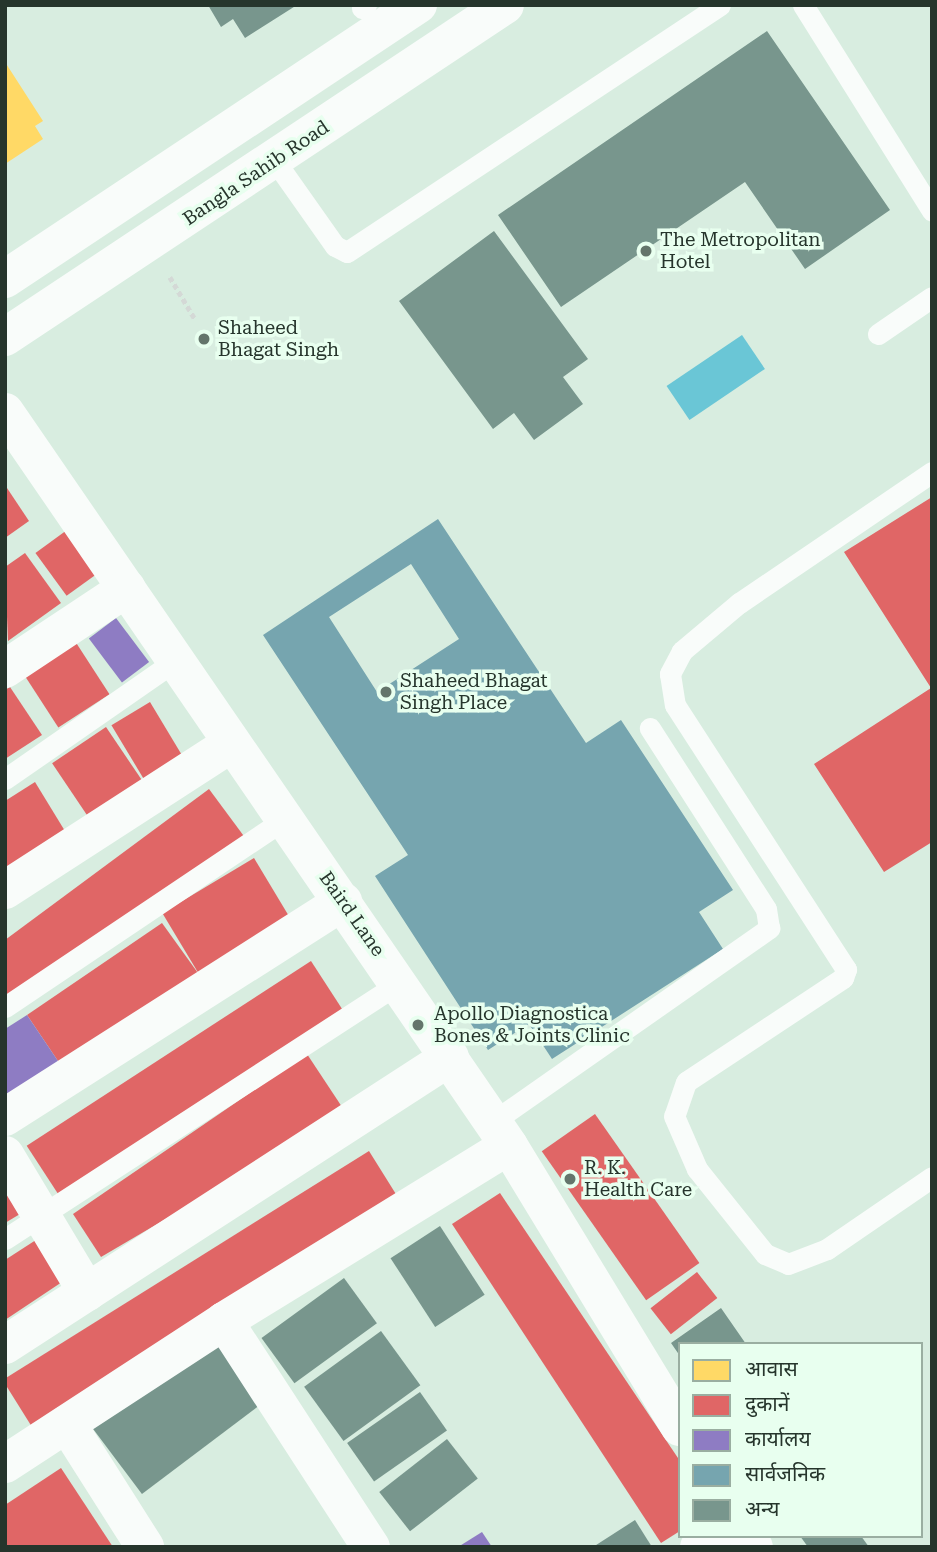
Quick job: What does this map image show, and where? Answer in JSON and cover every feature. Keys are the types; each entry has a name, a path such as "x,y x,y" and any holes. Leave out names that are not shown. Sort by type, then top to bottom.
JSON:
{"street":[{"path":"5,279 418,5"},
{"name":"Bangla Sahib Road","path":"5,337 275,161 505,5"},
{"name":"Baird Lane","path":"5,412 127,588 174,661 286,818 450,1057 678,1424"},
{"path":"5,669 127,588"},
{"path":"5,890 232,743"},
{"path":"5,1117 343,902"},
{"path":"5,1345 450,1057"},
{"path":"5,1464 224,1321 500,1134"},
{"path":"5,1155 87,1292"},
{"path":"224,1321 371,1547"},
{"path":"67,1424 145,1547"}],"lane":[{"path":"275,161 335,246 347,252 720,5"},
{"path":"803,5 932,211"},
{"path":"878,334 932,297"},
{"path":"932,472 739,603 682,651 670,674 675,705 846,969 843,978 686,1082 674,1116 696,1169 765,1254 788,1264 827,1249 932,1177"},
{"path":"5,779 174,661"},
{"path":"500,1134 769,928 766,909 650,728"},
{"path":"5,1007 286,818"},
{"path":"5,1239 399,983"}],"path":[{"path":"149,244 195,319"}],"water":[{"path":"742,335 765,369 689,420 667,386"}],"building: आवास":[{"path":"5,62 43,121 35,126 43,139 5,164"}],"building: दुकानें":[{"path":"5,485 29,521 5,538"},
{"path":"932,497 932,842 884,872 814,764 931,688 844,552"},
{"path":"67,530 98,573 67,596 35,553"},
{"path":"25,553 61,603 8,641 5,567"},
{"path":"73,638 109,694 58,727 22,671"},
{"path":"10,687 42,735 5,759 5,690"},
{"path":"150,702 185,760 146,783 111,725"},
{"path":"106,727 146,786 92,822 52,763"},
{"path":"35,782 68,836 5,875 5,801"},
{"path":"209,789 249,843 5,1007 5,940"},
{"path":"254,858 290,918 198,973 162,913"},
{"path":"162,923 203,980 60,1064 27,1015"},
{"path":"311,961 346,1015 62,1199 27,1146"},
{"path":"307,1054 346,1113 101,1257 73,1214"},
{"path":"595,1114 699,1263 646,1300 542,1151"},
{"path":"369,1151 400,1201 34,1430 5,1384 5,1378"},
{"path":"5,1189 20,1214 5,1223"},
{"path":"500,1193 678,1458 678,1532 661,1543 452,1224"},
{"path":"39,1238 65,1280 5,1320 5,1260"},
{"path":"697,1272 717,1298 671,1334 651,1308"},
{"path":"61,1468 113,1547 5,1547 5,1505"}],"building: कार्यालय":[{"path":"116,618 149,662 122,682 89,638"},
{"path":"27,1015 60,1064 5,1105 5,1029"},
{"path":"482,1532 492,1547 458,1547"}],"building: सार्वजनिक":[{"path":"438,519 586,743 621,720 733,890 699,912 723,949 552,1059 529,1024 488,1050 375,876 408,855 263,635","holes":["411,564 459,639 377,692 329,617"]}],"building: अन्य":[{"path":"208,5 297,5 245,38 233,19 221,27"},
{"path":"767,31 890,210 805,269 745,182 561,307 498,215"},
{"path":"494,231 588,359 563,377 583,404 534,440 514,413 493,429 399,301"},
{"path":"440,1226 485,1295 435,1327 391,1258"},
{"path":"344,1278 377,1323 294,1383 261,1338"},
{"path":"721,1308 745,1342 678,1342 678,1353 671,1343"},
{"path":"381,1331 420,1385 344,1441 304,1387"},
{"path":"212,1336 263,1403 142,1494 91,1427"},
{"path":"420,1392 447,1431 374,1482 347,1443"},
{"path":"447,1439 478,1478 410,1531 379,1492"},
{"path":"635,1520 652,1547 593,1547"},
{"path":"801,1538 862,1538 869,1547 808,1547"}],"place":[{"name":"The Metropolitan Hotel","path":"646,251"},
{"name":"Shaheed Bhagat Singh","path":"204,339"},
{"name":"Shaheed Bhagat Singh Place","path":"386,692"},
{"name":"Apollo Diagnostica Bones & Joints Clinic","path":"418,1025"},
{"name":"R. K. Health Care","path":"570,1179"}]}
